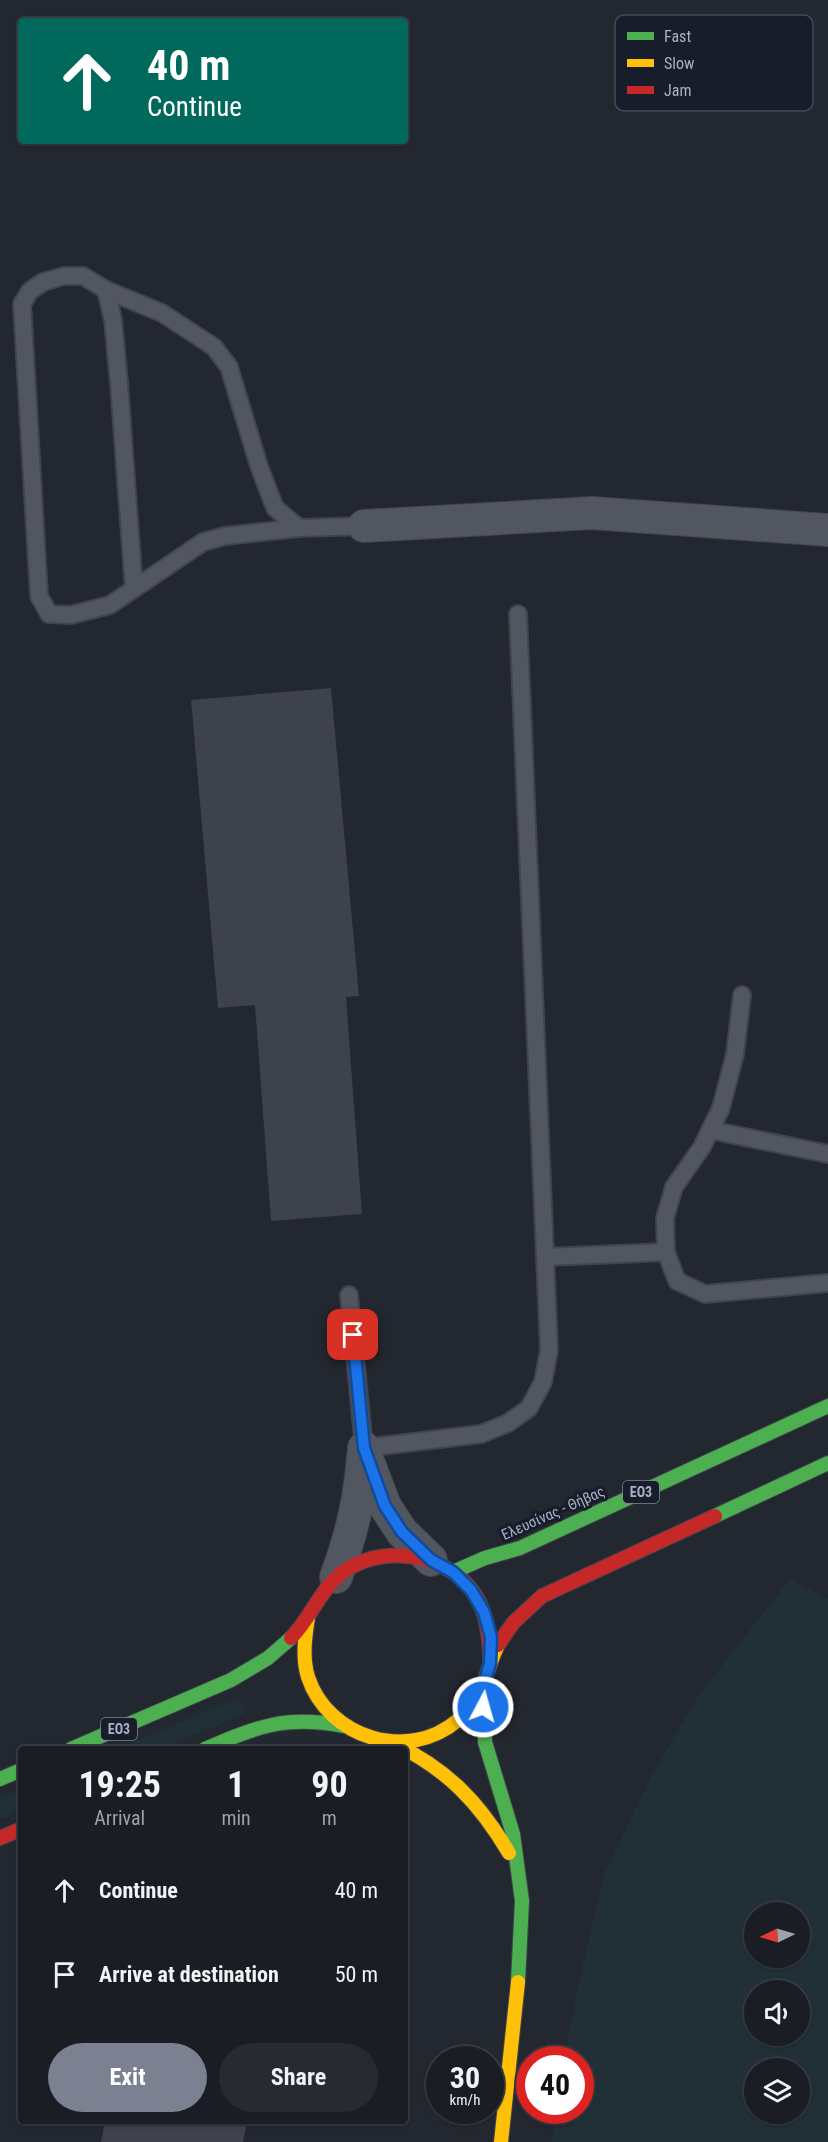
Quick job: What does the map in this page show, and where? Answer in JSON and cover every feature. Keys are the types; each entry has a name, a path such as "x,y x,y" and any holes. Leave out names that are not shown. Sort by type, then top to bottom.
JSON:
{"main road":[{"name":"Ελευσίνας - Θήβας","path":"442,1566 485,1558 520,1548 828,1406"},
{"name":"ΕΟ3","path":"213,1746 263,1726 280,1722 306,1721 344,1726 368,1737 393,1743 416,1741 438,1733 457,1721 473,1704 484,1684 499,1643 520,1613 542,1596 569,1581 828,1463"},
{"name":"ΕΟ3","path":"78,1746 241,1675 264,1661 286,1643 308,1618 319,1596 336,1577 357,1563 381,1556 406,1555 442,1566 471,1590 484,1612 491,1637 490,1663"},
{"name":"ΕΟ3","path":"308,1618 303,1648 308,1678 322,1705 344,1726"},
{"path":"484,1684 485,1742 505,1803 519,1870 522,1901 520,1964 501,2142"},
{"path":"393,1743 399,1746"},
{"path":"408,1751 430,1762 460,1787 481,1810 519,1870"},
{"path":"0,1779 18,1771"},
{"path":"0,1838 18,1830"}],"street":[{"path":"364,526 592,513 828,530"},
{"path":"364,1448 385,1506 402,1532 442,1566"},
{"path":"336,1577 350,1539 357,1507 364,1448"}],"lane":[{"path":"299,528 275,508 259,466 229,367 214,347 162,313 106,291 83,276 63,276 43,282 30,291 22,304 39,596 49,614 71,615 110,606 203,542 225,536 299,528 364,526"},
{"path":"106,291 113,320 119,383 134,589"},
{"path":"349,1295 364,1448 481,1434 508,1423 529,1408 543,1383 549,1350 546,1257 518,614"},
{"path":"742,995 735,1054 721,1108 702,1147 674,1187 665,1218 666,1252 677,1281 705,1294 828,1283"},
{"path":"710,1130 828,1154"},
{"path":"546,1257 666,1252"}],"shaded area":[{"path":"790,1579 828,1599 828,2142 552,2142 554,2124 594,2124 594,2046 566,2046 579,1980 605,1872 650,1778 698,1696"},
{"path":"238,1697 246,1713 169,1746 123,1746"},
{"path":"18,1790 18,1812 0,1820 0,1798"}],"building":[{"path":"331,688 359,996 346,997 362,1214 271,1221 255,1005 218,1008 191,700"},
{"path":"104,2124 246,2124 243,2142 101,2142"}],"traffic: fast":[{"path":"453,1572 485,1558 520,1548 828,1406"},
{"path":"715,1516 828,1463"},
{"path":"78,1746 231,1680 268,1658 291,1638"},
{"path":"484,1684 485,1742 513,1834 522,1901 518,1982"},
{"path":"212,1746 241,1734 288,1722 344,1726"},
{"path":"0,1779 18,1771"}],"traffic: slow":[{"path":"308,1618 305,1662 308,1677 318,1698 333,1716 351,1729 372,1738 394,1741 416,1740 438,1733 458,1720 479,1693 498,1645"},
{"path":"393,1743 399,1746"},
{"path":"408,1751 430,1764 460,1789 486,1818 509,1853"},
{"path":"501,2142 518,1982"}],"traffic: jam":[{"path":"498,1645 513,1623 542,1596 715,1516"},
{"path":"291,1638 331,1583 349,1568 382,1556 418,1558 451,1571 465,1582 476,1596 487,1628 490,1663"},
{"path":"0,1838 18,1830"}],"route":[{"path":"353,1335 364,1448 385,1506 402,1532 431,1560 453,1572 471,1590 484,1612 491,1637 490,1663 484,1684 483,1707"}]}
